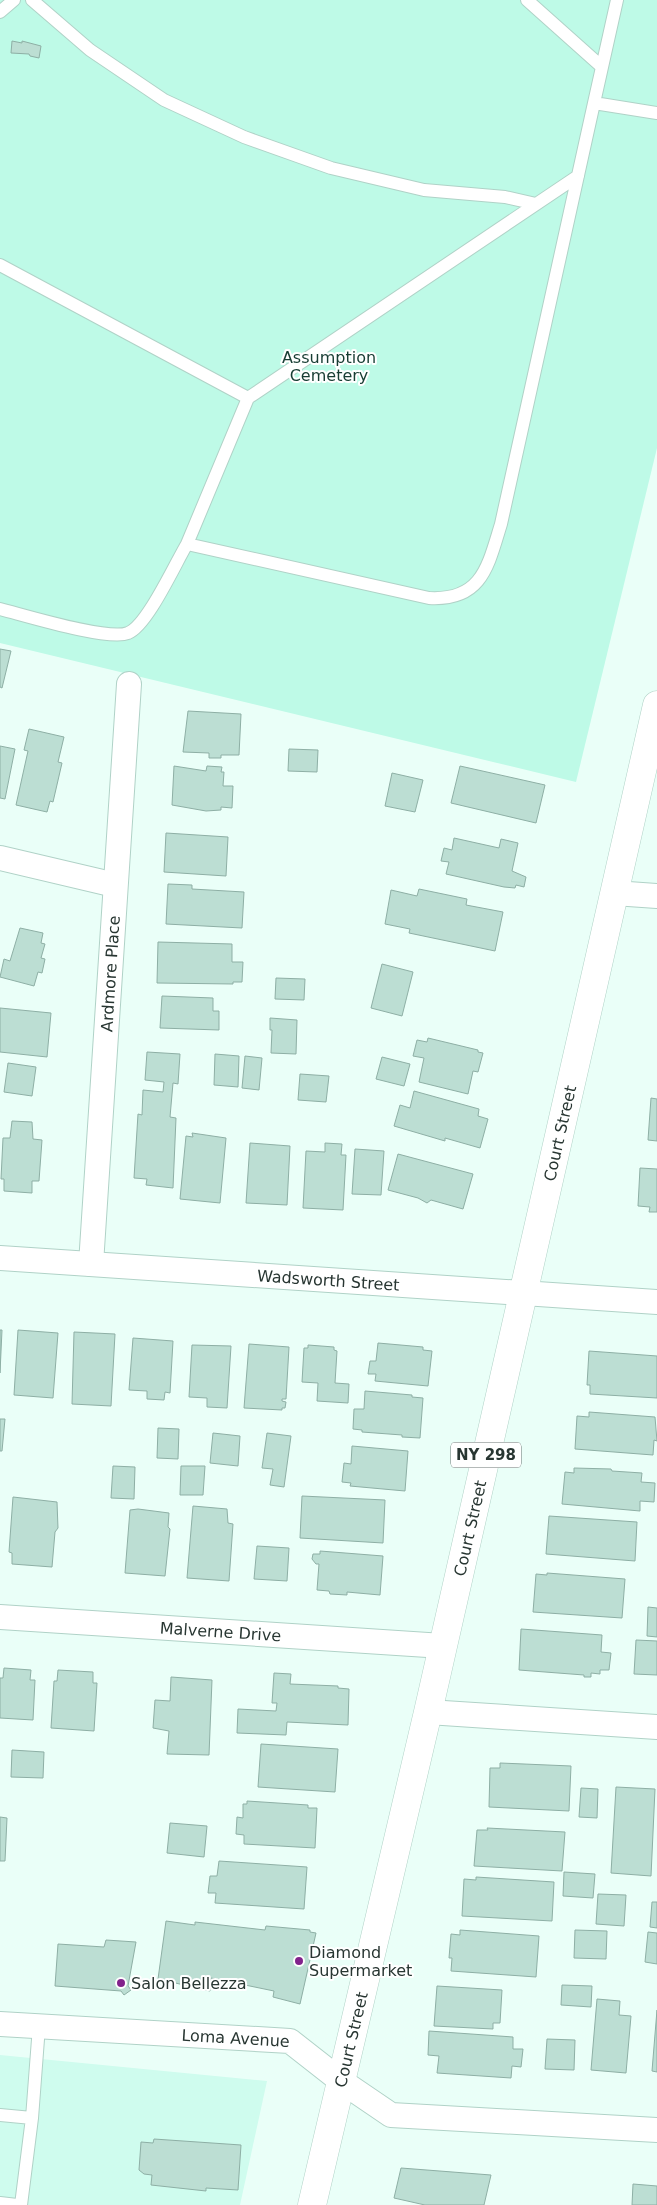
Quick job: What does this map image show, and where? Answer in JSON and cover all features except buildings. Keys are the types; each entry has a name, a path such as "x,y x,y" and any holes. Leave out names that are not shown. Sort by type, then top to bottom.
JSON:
{"main road":[{"name":"Court Street","path":"312,2205 428,1712 657,705"}],"street":[{"name":"Ardmore Place","path":"90,1264 129,684"},
{"path":"0,858 115,885"},
{"path":"614,893 657,896"},
{"name":"Wadsworth Street","path":"0,1258 657,1302"},
{"name":"Malverne Drive","path":"0,1617 442,1646"},
{"path":"428,1712 657,1727"},
{"name":"Loma Avenue","path":"0,2024 290,2041 341,2081 390,2114 657,2130"}],"lane":[{"path":"0,12 14,0"},
{"path":"32,0 90,50 164,100 244,137 331,168 424,190 505,197 536,204"},
{"path":"527,0 602,67"},
{"path":"187,544 429,598 448,600 466,592 481,578 490,561 501,524 618,0"},
{"path":"594,103 657,113"},
{"path":"0,609 108,636 128,633 145,618 187,544 248,398 578,176"},
{"path":"0,265 248,398"},
{"path":"0,2203 19,2205 32,2118 39,2026"},
{"path":"0,2114 32,2118"}],"shaded area":[{"path":"0,2055 267,2081 240,2205 0,2205"}],"green space":[{"name":"Assumption Cemetery","path":"0,0 657,0 657,448 576,782 0,643"}],"place":[{"name":"Diamond Supermarket","path":"299,1961"},
{"name":"Salon Bellezza","path":"121,1983"}]}
